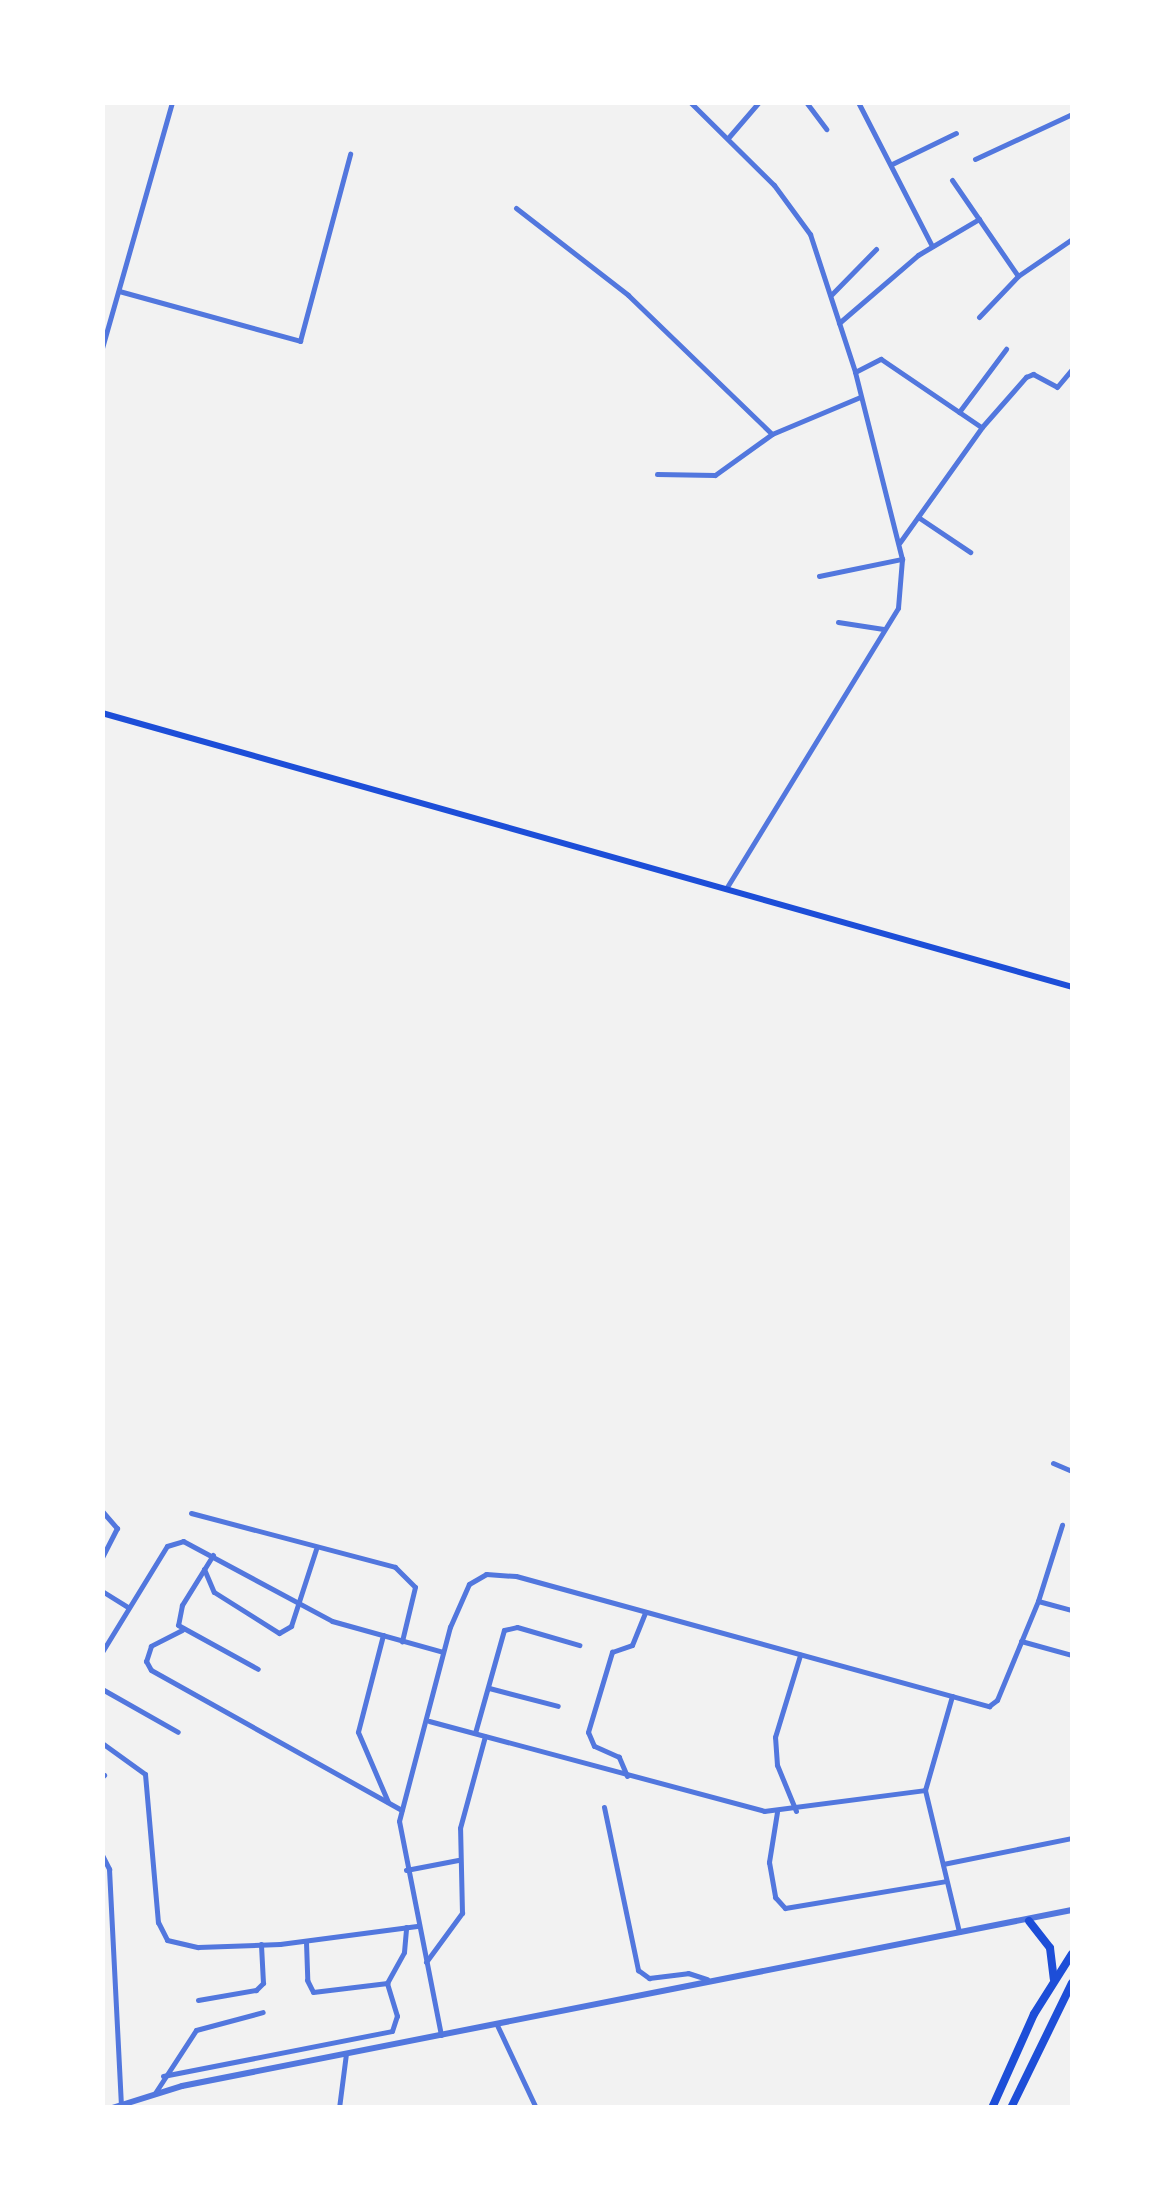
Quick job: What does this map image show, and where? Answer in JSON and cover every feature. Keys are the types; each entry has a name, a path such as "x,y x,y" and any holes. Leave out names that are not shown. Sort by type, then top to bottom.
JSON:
{"highway":[{"path":"1029,1921 1050,1948 1054,1980"},
{"path":"992,2108 1054,1980 1072,1954"},
{"path":"1011,2108 1072,1984"}],"main road":[{"path":"102,713 1072,987"}],"street":[{"path":"102,348 172,102"},
{"path":"690,102 795,209 832,294 902,559 898,608 726,889"},
{"path":"728,138 759,102"},
{"path":"806,102 826,129"},
{"path":"858,102 932,246"},
{"path":"975,159 1072,114"},
{"path":"892,164 956,133"},
{"path":"119,291 300,341 350,154"},
{"path":"952,180 1018,276"},
{"path":"516,208 628,295 772,434"},
{"path":"839,324 932,246 979,219"},
{"path":"979,317 1018,276 1072,240"},
{"path":"832,294 876,249"},
{"path":"959,412 1006,349"},
{"path":"855,372 881,359 982,427"},
{"path":"900,542 982,427 1028,375 1056,387 1072,369"},
{"path":"657,474 715,475 772,434 860,397"},
{"path":"918,517 970,552"},
{"path":"819,576 902,559"},
{"path":"838,622 883,628"},
{"path":"1053,1463 1072,1471"},
{"path":"102,1511 116,1528 102,1557"},
{"path":"190,1514 407,1575 416,1602 402,1641"},
{"path":"440,2034 406,1870 402,1810 428,1722 443,1652 464,1591 486,1574 516,1576 952,1696 996,1704 1038,1601 1062,1524"},
{"path":"102,1652 171,1544 191,1542 332,1621 443,1652"},
{"path":"204,1569 214,1592 279,1634 291,1626 316,1549"},
{"path":"212,1555 177,1616 182,1630 258,1669"},
{"path":"102,1591 128,1607"},
{"path":"1038,1601 1072,1610"},
{"path":"627,1776 619,1757 594,1746 588,1732 612,1652 632,1645 645,1612"},
{"path":"475,1733 508,1627 579,1645"},
{"path":"182,1630 151,1646 146,1662 151,1670 402,1810"},
{"path":"383,1636 358,1732 388,1802"},
{"path":"1021,1641 1072,1655"},
{"path":"796,1811 778,1765 774,1737 800,1655"},
{"path":"489,1688 558,1706"},
{"path":"102,1689 178,1732"},
{"path":"952,1696 925,1790 959,1932"},
{"path":"428,1722 777,1812 925,1790"},
{"path":"424,1964 462,1914 458,1860 485,1736"},
{"path":"102,1743 146,1774 162,1936 188,1947 306,1942 417,1926"},
{"path":"604,1808 638,1970 649,1978 681,1973 708,1979"},
{"path":"777,1812 769,1862 775,1897 785,1908 946,1881"},
{"path":"942,1864 1072,1838"},
{"path":"102,1855 109,1869 121,2105 156,2093 268,2069 1072,1910"},
{"path":"406,1870 458,1860"},
{"path":"164,2076 392,2031 397,2016 387,1982 404,1952 406,1927"},
{"path":"306,1942 306,1980 313,1992 387,1982"},
{"path":"198,2000 256,1990 263,1983 260,1944"},
{"path":"156,2093 196,2030 264,2012"},
{"path":"496,2024 516,2078 536,2108"},
{"path":"340,2108 346,2054"},
{"path":"267,2057 268,2069"}]}
